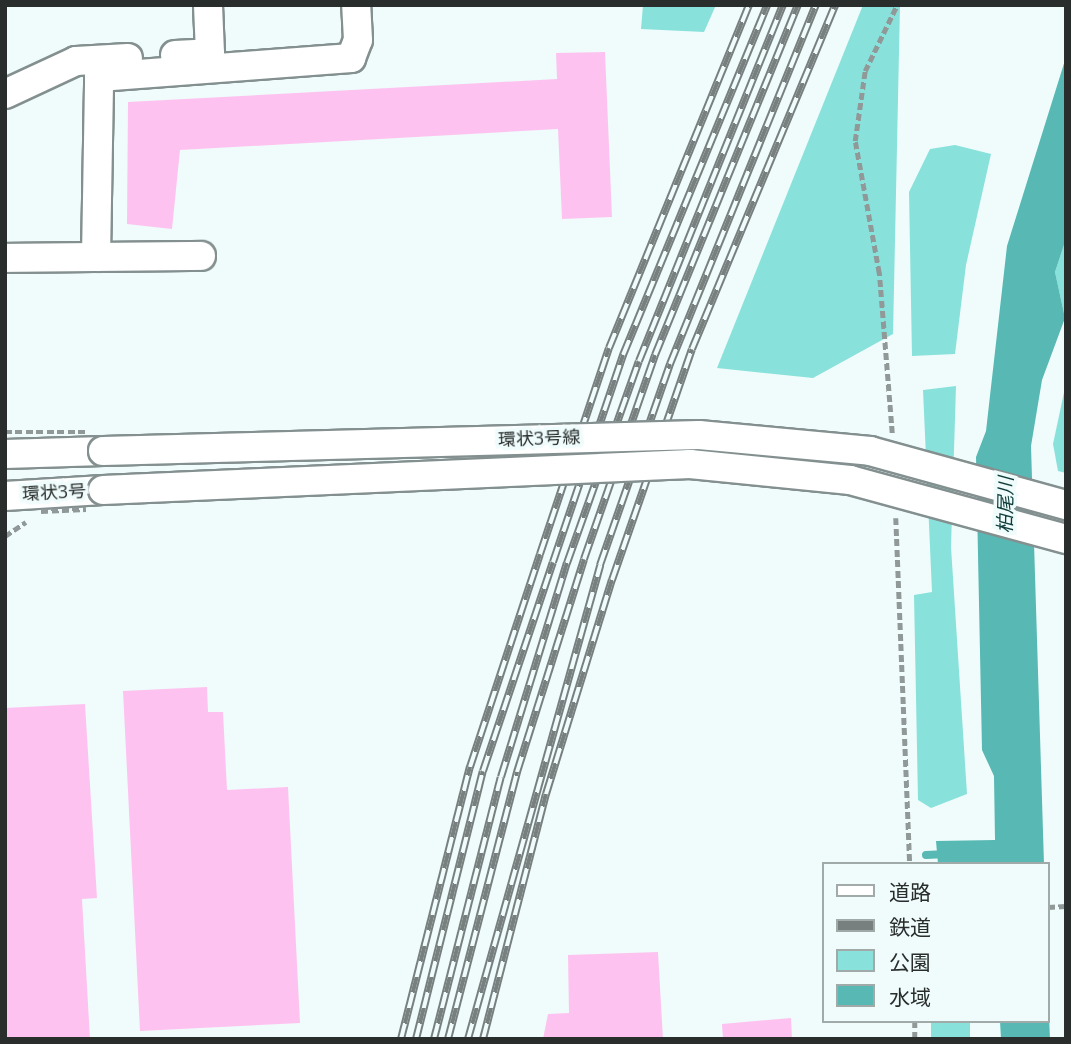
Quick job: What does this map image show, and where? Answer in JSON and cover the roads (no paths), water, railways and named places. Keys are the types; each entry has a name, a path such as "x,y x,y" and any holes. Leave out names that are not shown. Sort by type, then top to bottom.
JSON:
{"street":[{"path":"5,94 76,61 209,52 208,5"},
{"path":"96,257 99,77 351,58 358,40 356,5"},
{"path":"5,258 201,256"},
{"name":"環状3号線","path":"5,454 699,435 870,451 1066,505"},
{"name":"環状3号線","path":"103,490 691,464 850,480 1066,539"},
{"name":"環状3号","path":"5,496 103,490"}],"water":[{"name":"柏尾川","path":"1066,57 1066,239 1055,272 1065,318 1042,380 1031,446 1044,862 938,862 936,841 995,840 994,776 982,750 976,457 986,431 1007,246"},
{"path":"1000,1023 1049,1023 1050,1039 1001,1039"}],"waterway":[{"path":"926,855 947,854"}],"railway":[{"path":"401,1039 470,767 609,348 749,5"},
{"path":"416,1039 483,771 623,355 767,5"},
{"path":"434,1039 501,777 567,563 639,361 783,5"},
{"path":"448,1039 517,772 584,559 655,355 798,5"},
{"path":"468,1039 600,565 670,364 816,5"},
{"path":"483,1039 546,794 612,580 692,349 835,5"}]}
